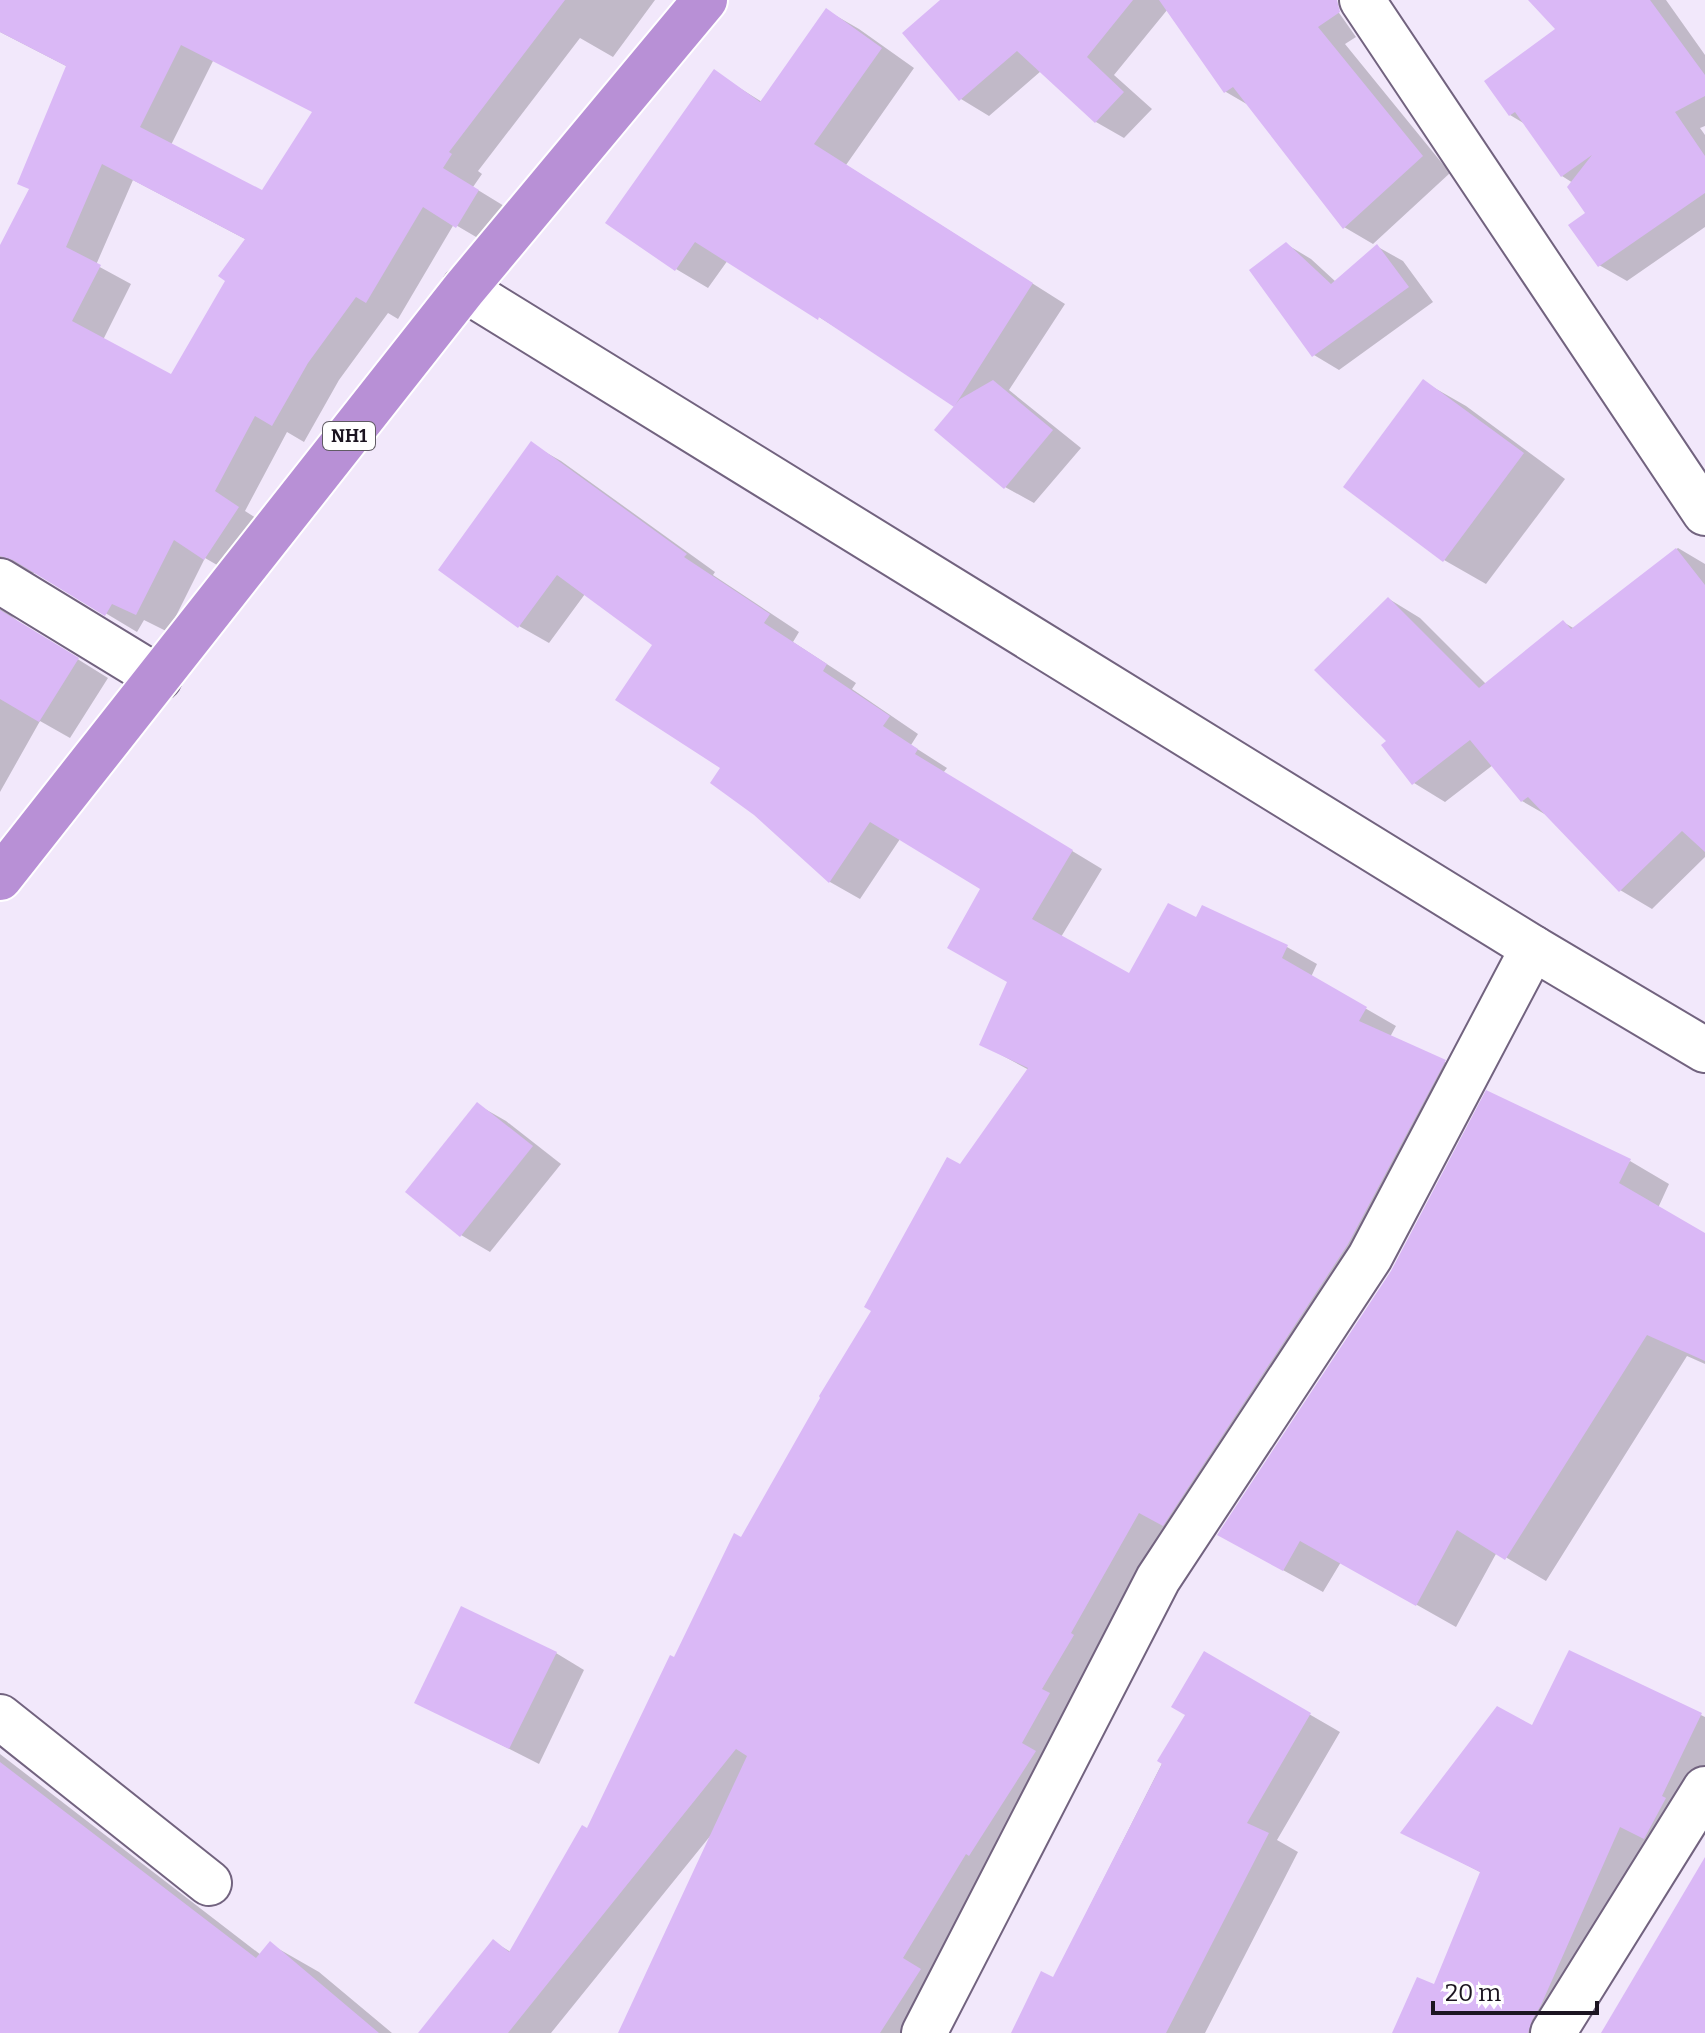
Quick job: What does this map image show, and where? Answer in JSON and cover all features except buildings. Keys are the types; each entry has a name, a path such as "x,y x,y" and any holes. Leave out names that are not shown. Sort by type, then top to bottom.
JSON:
{"highway":[{"name":"NH1","path":"5,862 159,678 464,289 705,0"}],"street":[{"path":"1362,0 1705,513"},
{"path":"464,289 1533,948 1705,1050"},
{"path":"0,581 159,678"},
{"path":"924,2033 1158,1579 1370,1257 1533,948"},
{"path":"0,1717 209,1883"},
{"path":"1553,2033 1705,1789"}]}
